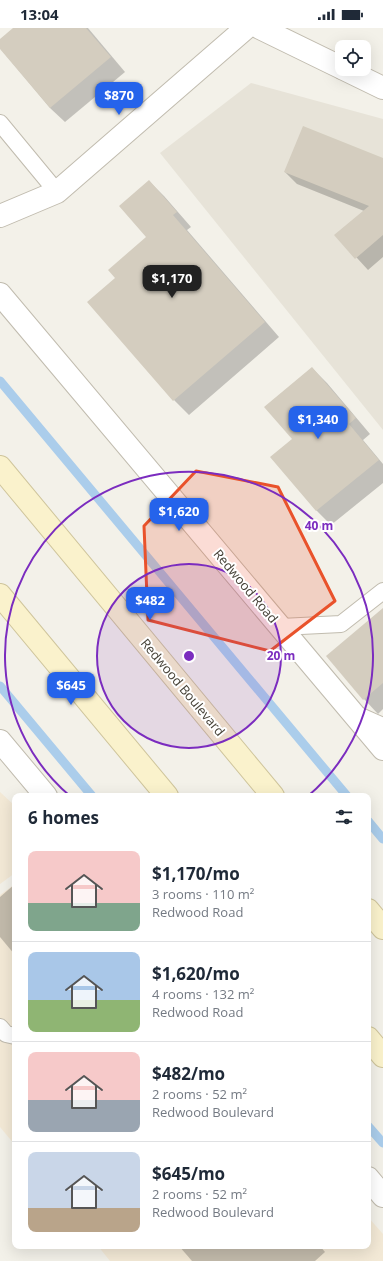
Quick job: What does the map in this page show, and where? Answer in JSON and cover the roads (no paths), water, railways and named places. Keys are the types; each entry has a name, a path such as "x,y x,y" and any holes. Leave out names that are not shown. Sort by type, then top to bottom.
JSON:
{"main road":[{"name":"Redwood Boulevard","path":"0,467 271,793"},
{"path":"0,595 165,793"},
{"path":"371,914 383,928"},
{"path":"371,1042 383,1056"}],"street":[{"path":"0,216 57,192 246,28"},
{"path":"260,28 335,64"},
{"path":"359,76 383,88"},
{"name":"Redwood Road","path":"0,294 383,749"},
{"path":"0,741 43,793"},
{"path":"371,1182 383,1196"}],"lane":[{"path":"0,123 57,192"},
{"path":"281,628 341,624 383,592"},
{"path":"352,712 383,726"},
{"path":"0,1027 6,1034 12,1035"}],"waterway":[{"path":"0,381 344,793"},
{"path":"0,686 89,793"},
{"path":"371,825 383,839"},
{"path":"371,1129 383,1143"}]}
